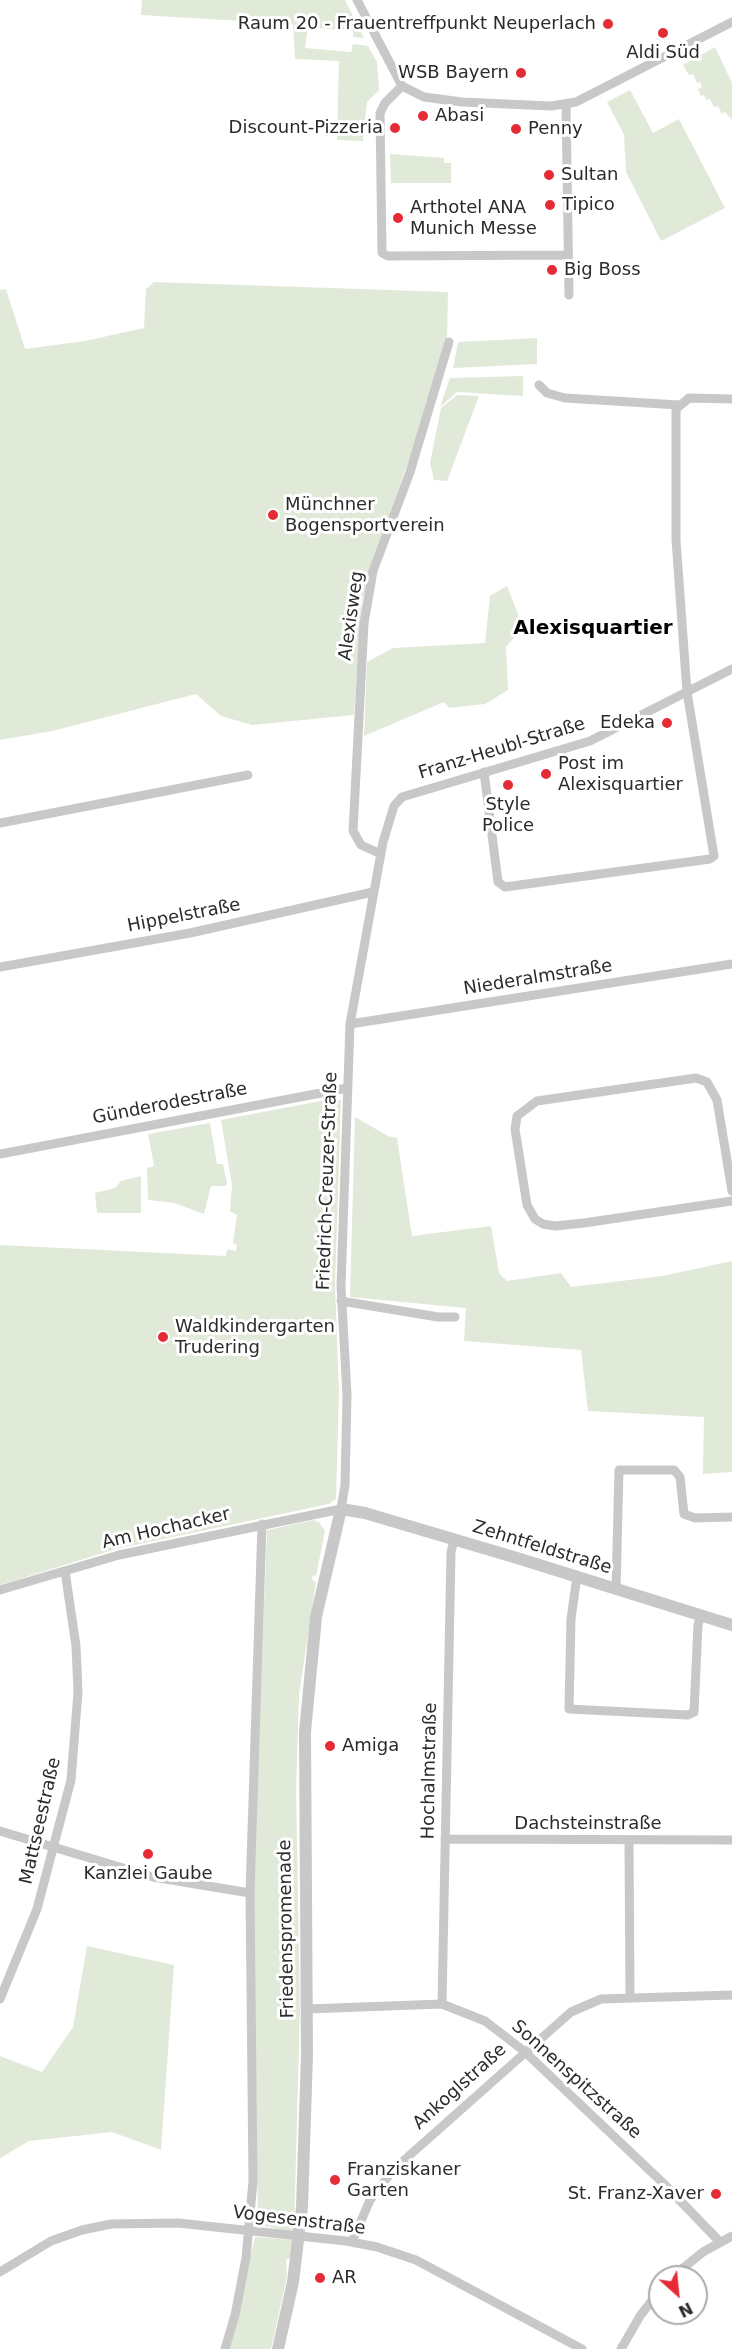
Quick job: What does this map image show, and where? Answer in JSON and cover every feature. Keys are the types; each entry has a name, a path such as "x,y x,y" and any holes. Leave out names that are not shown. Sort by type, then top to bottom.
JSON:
{"street":[{"path":"357,0 402,86 424,97 451,100 566,105 732,22"},
{"path":"402,86 385,103 380,113 382,253 388,256 568,255"},
{"path":"566,105 569,295"},
{"name":"Alexisweg","path":"381,854 361,845 353,831 366,612 373,571 410,472 449,342"},
{"path":"539,385 546,393 565,398 679,405"},
{"path":"484,772 498,882 505,887 710,859 714,856 687,692 676,540 676,409 689,398 732,399"},
{"name":"Franz-Heubl-Straße","path":"373,892 394,806 402,797 590,741 732,669"},
{"path":"0,823 248,775"},
{"name":"Hippelstraße","path":"0,967 190,933 373,892"},
{"name":"Friedrich-Creuzer-Straße","path":"341,1509 345,1485 347,1395 341,1301 350,1024 373,892"},
{"name":"Niederalmstraße","path":"350,1024 732,964"},
{"path":"732,1191 717,1101 706,1082 696,1078 537,1101 517,1116 515,1129 527,1205 535,1219 543,1224 555,1226 584,1223 732,1201"},
{"name":"Günderodestraße","path":"0,1154 347,1088"},
{"path":"341,1301 438,1317 455,1317"},
{"path":"615,1589 619,1470 674,1470 681,1477 684,1514 695,1518 732,1517"},
{"name":"Am Hochacker","path":"0,1590 119,1555 341,1509"},
{"name":"Zehntfeldstraße","path":"341,1509 365,1513 454,1539 732,1625"},
{"name":"Friedenspromenade","path":"278,2349 300,2235 306,2100 307,2009 303,1849 305,1723 316,1617 341,1509"},
{"name":"Friedenspromenade","path":"225,2349 236,2315 250,2231 254,2114 250,1893 262,1524"},
{"name":"Hochalmstraße","path":"442,2004 451,1552 454,1539"},
{"name":"Mattseestraße","path":"0,1999 38,1909 71,1780 78,1692 76,1646 65,1571"},
{"path":"577,1576 571,1619 569,1709 688,1715 693,1712 698,1625 701,1615"},
{"path":"0,1832 159,1878 250,1893"},
{"name":"Dachsteinstraße","path":"445,1839 732,1840"},
{"path":"629,1841 630,1998"},
{"name":"Ankoglstraße","path":"352,2242 367,2206 393,2170 560,2019 579,2008 601,2000 732,1995"},
{"name":"Sonnenspitzstraße","path":"307,2009 442,2004 485,2021 524,2051 663,2183 720,2242"},
{"name":"Vogesenstraße","path":"0,2272 51,2241 82,2230 111,2224 177,2223 300,2235 352,2242 416,2260 582,2349"},
{"path":"688,2265 732,2236"},
{"path":"621,2349 648,2306"}],"green space":[{"path":"142,0 345,0 364,38 353,37 353,31 308,27 305,48 351,52 353,44 368,46 377,62 379,90 367,102 363,141 337,140 339,61 295,59 293,24 141,15"},
{"path":"715,47 732,83 732,120 725,112 722,114 718,106 714,107 710,99 706,100 704,95 701,96 698,89 702,87 700,82 697,83 693,74 689,75 683,65"},
{"path":"630,90 653,133 679,119 725,208 661,241 626,172 624,135 607,102"},
{"path":"390,154 444,158 444,163 451,163 451,183 391,183"},
{"path":"154,282 448,292 447,340 439,375 381,538 362,602 354,715 252,725 221,716 196,694 52,731 0,740 0,290 6,289 25,349 85,341 144,328 146,289"},
{"path":"537,338 537,364 453,368 458,342"},
{"path":"523,376 523,396 457,392 440,407 450,378"},
{"path":"457,395 479,396 447,481 434,480 430,463 441,408"},
{"path":"507,586 523,627 506,647 508,690 485,704 449,708 444,702 364,736 367,662 393,648 485,643 490,596"},
{"path":"331,1099 341,1100 335,1285 339,1394 336,1499 329,1504 116,1549 0,1585 0,1245 226,1256 227,1249 236,1251 237,1245 233,1243 237,1215 230,1211 232,1185 221,1120"},
{"path":"355,1117 388,1136 397,1138 412,1236 491,1226 499,1273 507,1281 561,1273 571,1287 662,1276 732,1261 732,1472 703,1474 704,1417 588,1411 581,1350 464,1341 466,1308 350,1297"},
{"path":"210,1123 217,1164 223,1164 227,1183 226,1186 211,1186 204,1214 174,1203 148,1200 147,1168 154,1166 148,1134"},
{"path":"141,1176 141,1213 97,1213 95,1193 115,1188 121,1181"},
{"path":"313,1520 319,1522 325,1531 316,1576 313,1575 312,1580 316,1582 299,1695 296,1791 300,2009 294,2232 258,2225 253,1893 267,1530"},
{"path":"87,1946 174,1965 161,2150 112,2132 29,2141 0,2158 0,2056 42,2072 73,2027"},
{"path":"255,2237 294,2240 292,2257 286,2260 287,2277 271,2349 229,2349"}],"place":[{"name":"Raum 20 - Frauentreffpunkt Neuperlach","path":"608,24"},
{"name":"Aldi Süd","path":"663,33"},
{"name":"WSB Bayern","path":"521,73"},
{"name":"Abasi","path":"423,116"},
{"name":"Discount-Pizzeria","path":"395,128"},
{"name":"Penny","path":"516,129"},
{"name":"Sultan","path":"549,175"},
{"name":"Tipico","path":"550,205"},
{"name":"Arthotel ANA Munich Messe","path":"398,218"},
{"name":"Big Boss","path":"552,270"},
{"name":"Münchner Bogensportverein","path":"273,515"},
{"name":"Edeka","path":"667,723"},
{"name":"Post im Alexisquartier","path":"546,774"},
{"name":"Style Police","path":"508,785"},
{"name":"Waldkindergarten Trudering","path":"163,1337"},
{"name":"Amiga","path":"330,1746"},
{"name":"Kanzlei Gaube","path":"148,1854"},
{"name":"Franziskaner Garten","path":"335,2180"},
{"name":"St. Franz-Xaver","path":"716,2194"},
{"name":"AR","path":"320,2278"}],"district":[{"name":"Alexisquartier","path":"593,629"}]}
